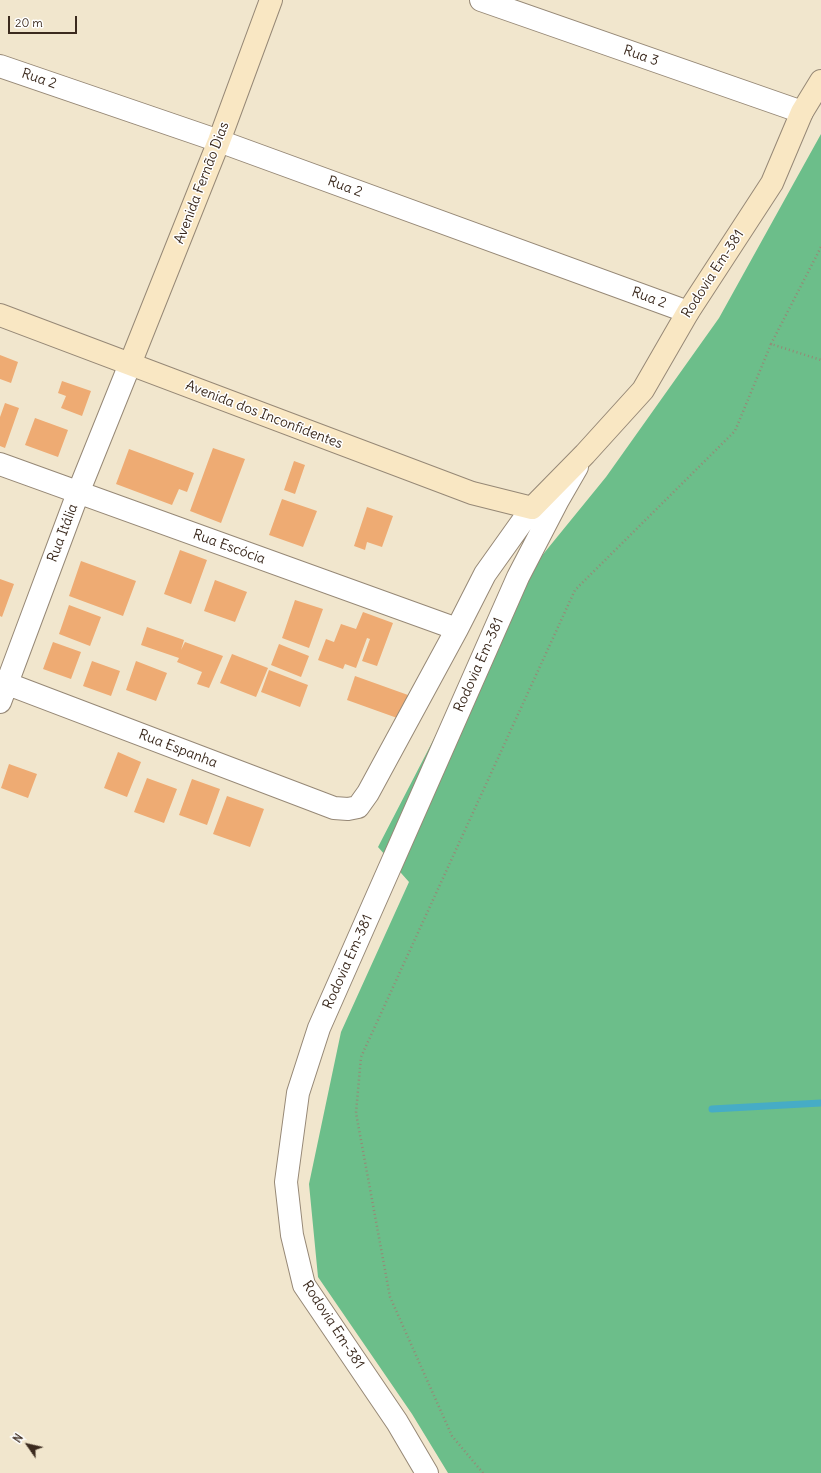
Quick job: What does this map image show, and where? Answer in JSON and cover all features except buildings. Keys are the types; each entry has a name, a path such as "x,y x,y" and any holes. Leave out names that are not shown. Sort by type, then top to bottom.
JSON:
{"street":[{"name":"Avenida Fernão Dias","path":"130,364 219,140 271,0"},
{"name":"Rua 3","path":"481,0 802,112"},
{"name":"Rua 2","path":"0,66 219,140 688,312"},
{"name":"Rodovia Em-381","path":"532,508 585,454 644,390 688,312 772,183 802,112 821,82"},
{"name":"Avenida dos Inconfidentes","path":"0,315 472,493 532,508"},
{"name":"Rua Itália","path":"2,689 130,364"},
{"name":"Rodovia Em-381","path":"427,1473 397,1422 304,1285 292,1235 286,1182 298,1093 319,1028 518,577 558,500 585,454"},
{"name":"Rua Escócia","path":"0,464 457,629"},
{"path":"457,629 486,574 532,508"},
{"name":"Rua Espanha","path":"2,689 334,808 348,810 358,807 368,793 457,629"}],"path":[{"path":"483,1473 452,1436 390,1297 356,1112 362,1057 576,590 735,431 771,344 821,247"},
{"path":"771,344 821,360"}],"green space":[{"path":"821,134 821,1473 448,1473 412,1414 318,1277 309,1184 341,1032 409,882 378,847 455,698 527,574 606,477 719,318"}],"waterway":[{"path":"712,1109 821,1103"}]}
